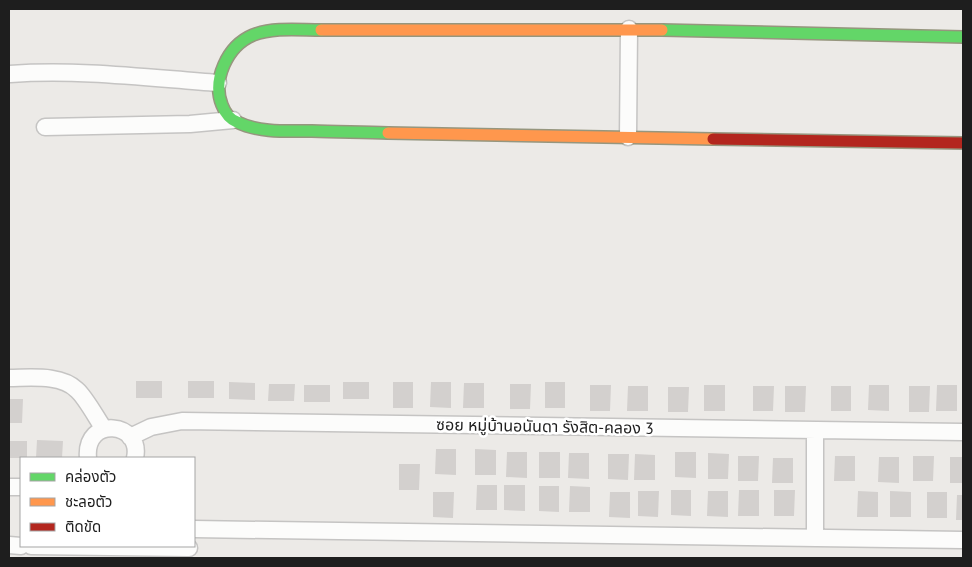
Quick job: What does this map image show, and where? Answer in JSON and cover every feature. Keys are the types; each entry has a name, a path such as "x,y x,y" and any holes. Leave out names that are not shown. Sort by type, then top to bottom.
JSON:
{"street":[{"path":"233,120 226,114 218,83 226,62 241,42 265,32 281,30 629,29 963,37"},
{"path":"628,137 629,29"},
{"path":"9,77 72,72 218,83"},
{"path":"45,127 190,124 233,120 264,129 296,131 963,143"},
{"path":"9,378 44,378 62,382 77,390 104,429"},
{"name":"ซอย หมู่บ้านอนันดา รังสิต-คลอง 3","path":"130,437 151,427 182,421 963,432"},
{"path":"88,457 89,442 104,429 120,429 130,437 135,444 135,457"},
{"path":"815,430 815,538"},
{"path":"195,529 963,540"},
{"path":"110,547 189,548"}],"building":[{"path":"136,381 162,381 162,398 136,398"},
{"path":"188,381 214,381 214,398 188,398"},
{"path":"229,382 255,383 255,400 229,399"},
{"path":"343,382 369,382 369,399 343,399"},
{"path":"393,382 413,382 413,408 393,408"},
{"path":"431,382 451,382 451,408 430,407"},
{"path":"545,382 565,382 565,408 545,408"},
{"path":"464,383 484,383 484,408 463,408"},
{"path":"269,384 295,384 294,401 268,401"},
{"path":"510,384 531,384 530,409 510,409"},
{"path":"304,385 330,385 330,402 304,402"},
{"path":"590,385 611,385 610,411 590,411"},
{"path":"704,385 725,385 725,411 704,411"},
{"path":"869,385 889,385 889,411 868,410"},
{"path":"937,385 957,385 957,411 936,411"},
{"path":"628,386 648,386 648,411 627,411"},
{"path":"753,386 774,386 773,411 753,411"},
{"path":"785,386 806,386 805,412 785,412"},
{"path":"831,386 851,386 851,411 831,411"},
{"path":"909,386 930,386 929,412 909,412"},
{"path":"668,387 689,387 688,412 668,412"},
{"path":"9,399 23,399 22,423 9,423"},
{"path":"37,440 63,441 62,457 36,457"},
{"path":"9,441 27,441 27,457 9,458"},
{"path":"436,449 456,449 456,475 435,474"},
{"path":"475,449 496,450 496,475 475,475"},
{"path":"507,452 527,452 527,478 506,477"},
{"path":"539,452 560,452 560,478 539,478"},
{"path":"675,452 696,452 696,478 675,477"},
{"path":"569,453 589,453 589,479 568,478"},
{"path":"708,453 729,454 728,479 708,479"},
{"path":"608,454 629,454 628,480 608,479"},
{"path":"635,454 655,455 655,480 634,480"},
{"path":"738,456 759,456 758,481 738,481"},
{"path":"835,456 855,456 855,481 834,481"},
{"path":"913,456 934,456 933,481 913,481"},
{"path":"879,457 899,457 899,483 878,482"},
{"path":"950,457 963,457 963,483 950,483"},
{"path":"773,458 793,458 793,483 772,483"},
{"path":"399,464 420,464 419,490 399,490"},
{"path":"477,485 497,485 497,510 476,510"},
{"path":"504,485 525,485 525,511 504,510"},
{"path":"539,486 559,486 559,512 539,511"},
{"path":"570,486 590,487 590,512 569,512"},
{"path":"671,490 691,490 691,516 671,515"},
{"path":"739,490 759,490 759,516 738,516"},
{"path":"774,490 795,490 794,516 774,516"},
{"path":"638,491 659,491 658,517 638,516"},
{"path":"708,491 728,491 728,517 707,516"},
{"path":"858,491 878,492 878,517 857,517"},
{"path":"890,491 911,492 911,517 890,517"},
{"path":"433,492 454,492 453,518 433,517"},
{"path":"610,492 630,492 630,518 609,517"},
{"path":"927,492 947,492 947,518 927,518"},
{"path":"957,495 963,495 963,520 956,520"}],"traffic: fast":[{"path":"321,30 261,32 244,40 229,55 221,75 219,95 226,113 237,122 264,130 388,133"},
{"path":"662,30 963,37"}],"traffic: slow":[{"path":"321,30 662,30"},
{"path":"388,133 713,139"}],"traffic: jam":[{"path":"713,139 963,143"}]}
